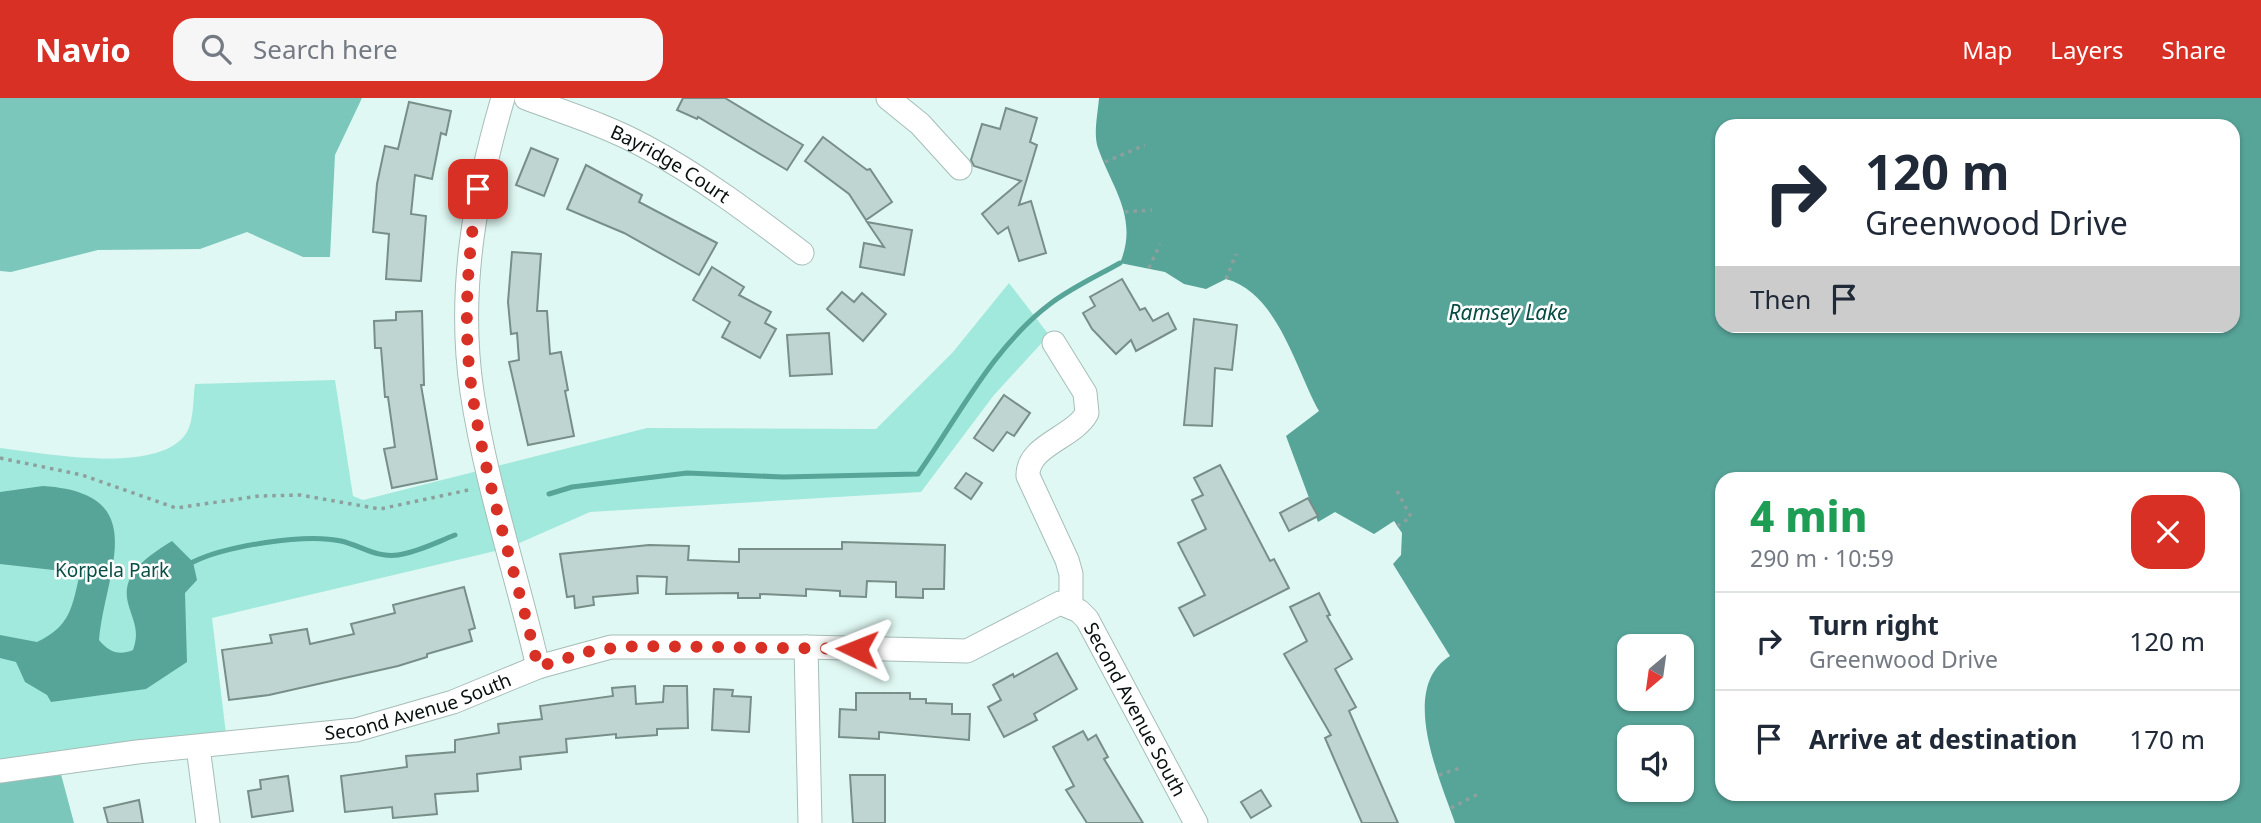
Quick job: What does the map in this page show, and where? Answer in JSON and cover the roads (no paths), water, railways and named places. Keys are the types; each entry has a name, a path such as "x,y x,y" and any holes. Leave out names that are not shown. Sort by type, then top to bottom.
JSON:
{"street":[{"path":"503,98 478,189 468,287 472,389 492,485 538,667"},
{"name":"Bayridge Court","path":"526,98 612,131 660,154 733,201 802,253"},
{"path":"888,98 920,124 961,168"},
{"path":"1054,343 1085,393 1087,413 1075,429 1033,458 1028,467 1028,476 1067,560 1071,574 1071,606"},
{"name":"Second Avenue South","path":"0,771 356,730 453,702 538,667 594,650 624,646 806,647 959,653 982,645 1060,603 1071,606 1087,619 1196,823"},
{"path":"806,647 810,823"},
{"path":"198,747 208,823"}],"water":[{"name":"Ramsey Lake","path":"1099,98 2261,98 2261,823 1455,823 1433,759 1425,711 1427,689 1435,671 1450,656 1393,564 1401,555 1402,533 1394,521 1374,534 1335,512 1318,522 1286,436 1319,411 1272,316 1244,287 1226,279 1206,289 1184,284 1165,272 1120,263 1127,232 1125,217 1097,142"},
{"path":"43,486 78,492 99,503 111,520 115,540 113,563 99,640 110,650 123,653 133,650 136,631 127,592 128,583 139,566 172,541 193,562 197,580 185,593 187,662 146,689 51,702 47,695 25,682 16,662 0,658 0,635 37,642 63,622 75,596 80,573 0,564 0,492"}],"waterway":[{"path":"549,494 572,487 687,473 783,477 918,474 978,383 1011,340 1058,298 1120,263"},
{"path":"193,562 245,546 307,539 341,541 376,553 398,555 455,535"}],"park label":[{"name":"Korpela Park","path":"112,570"}]}
